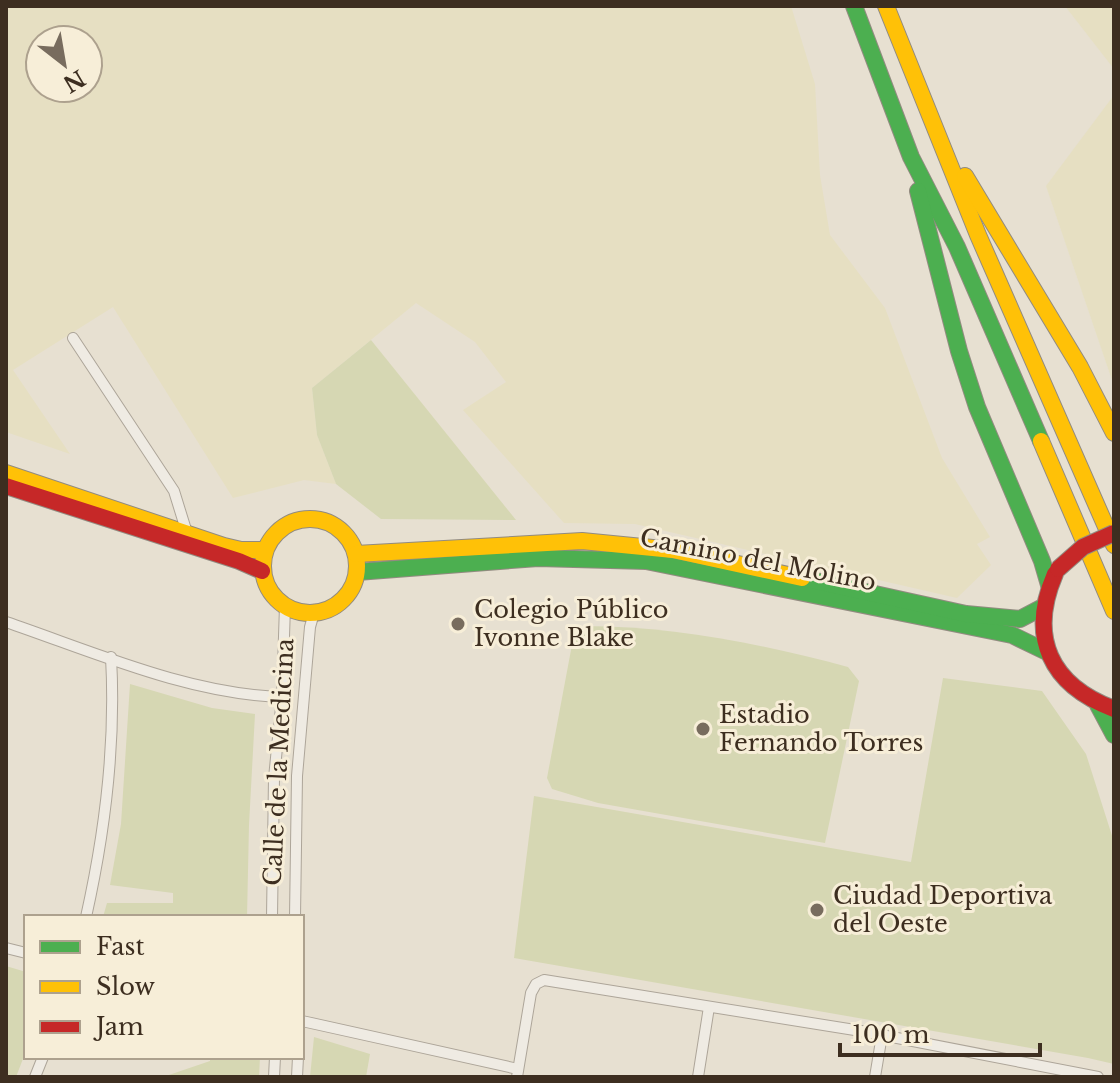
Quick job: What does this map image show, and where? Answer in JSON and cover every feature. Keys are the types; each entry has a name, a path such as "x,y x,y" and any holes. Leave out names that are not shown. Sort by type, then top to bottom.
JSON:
{"main road":[{"path":"854,6 911,157 957,247 1114,611"},
{"path":"886,6 942,145 1114,545"},
{"path":"942,145 955,157 1002,243 1079,364 1114,433"},
{"path":"911,157 959,351 977,407 1039,552 1049,585"},
{"path":"6,473 241,550 265,550"},
{"path":"6,486 262,571"},
{"path":"313,518 332,523 348,536 356,554 357,572 353,587 343,600 322,612 297,611 285,606 269,589 262,571 265,550 276,532 293,521 313,518"},
{"path":"1114,533 1098,537 1077,549 1058,569 1049,585 1043,607 1042,629 1047,652 1060,676 1077,693 1106,707 1114,735"},
{"name":"Camino del Molino","path":"356,554 573,541 630,544 673,550 966,614 1020,619 1043,607"},
{"name":"Camino del Molino","path":"357,572 546,555 629,558 1012,635 1047,652"}],"street":[{"path":"73,338 174,491 187,533"},
{"name":"Calle de la Medicina","path":"272,915 274,778 282,697 285,606"},
{"path":"295,915 297,776 310,627 314,613"},
{"path":"6,622 187,682 260,696 282,697"},
{"path":"86,915 98,863 107,785 112,724 111,657"},
{"path":"304,1021 517,1073 531,993 536,984 544,980 882,1035 1098,1077"},
{"path":"698,1077 709,1007"},
{"path":"875,1077 882,1035"}],"shaded area":[{"path":"6,6 791,6 815,84 820,175 830,235 885,308 942,458 990,537 977,544 991,565 957,598 635,524 564,523 463,410 506,382 475,342 416,303 312,388 317,435 336,484 304,480 233,498 113,307 13,370 70,454 6,432"},
{"path":"1065,6 1114,6 1114,69"},
{"path":"1114,95 1114,386 1046,186"}],"green space":[{"path":"371,340 516,520 381,519 336,484 317,435 312,388"},
{"name":"Estadio Fernando Torres","path":"584,626 651,629 717,638 848,667 859,681 825,843 598,803 552,789 547,778 574,634"},
{"name":"Ciudad Deportiva del Oeste","path":"943,678 1042,691 1086,754 1114,842 1114,1064 514,958 534,796 911,862"},
{"path":"130,684 212,708 255,714 247,915 104,915 107,903 173,903 173,893 110,885 121,824"},
{"path":"6,966 24,971 24,1056 16,1077 6,1077"},
{"path":"314,1037 370,1054 366,1077 310,1077"},
{"path":"260,1059 259,1077 163,1077 210,1061"}],"traffic: fast":[{"path":"854,6 911,157 957,247 1041,441"},
{"path":"918,191 959,351 977,407 1042,561 1049,585"},
{"path":"357,572 538,558 646,561 1012,635 1047,652"},
{"path":"802,578 966,614 1020,619 1043,607"},
{"path":"1098,705 1114,735"}],"traffic: slow":[{"path":"886,6 978,235 1114,545"},
{"path":"965,176 1080,367 1114,433"},
{"path":"1041,441 1114,611"},
{"path":"6,473 224,546 265,550"},
{"path":"310,519 328,523 343,533 353,548 357,566 353,584 343,599 328,609 310,613 292,609 277,599 267,584 263,566 267,548 277,533 292,523 310,519"},
{"path":"356,554 582,541 673,550 802,578"}],"traffic: jam":[{"path":"6,486 262,571"},
{"path":"1058,569 1083,547 1114,533"},
{"path":"1055,574 1044,618 1050,656 1074,687 1114,709"}],"place":[{"name":"Colegio Público Ivonne Blake","path":"458,624"},
{"name":"Estadio Fernando Torres","path":"703,729"},
{"name":"Ciudad Deportiva del Oeste","path":"817,910"}]}
